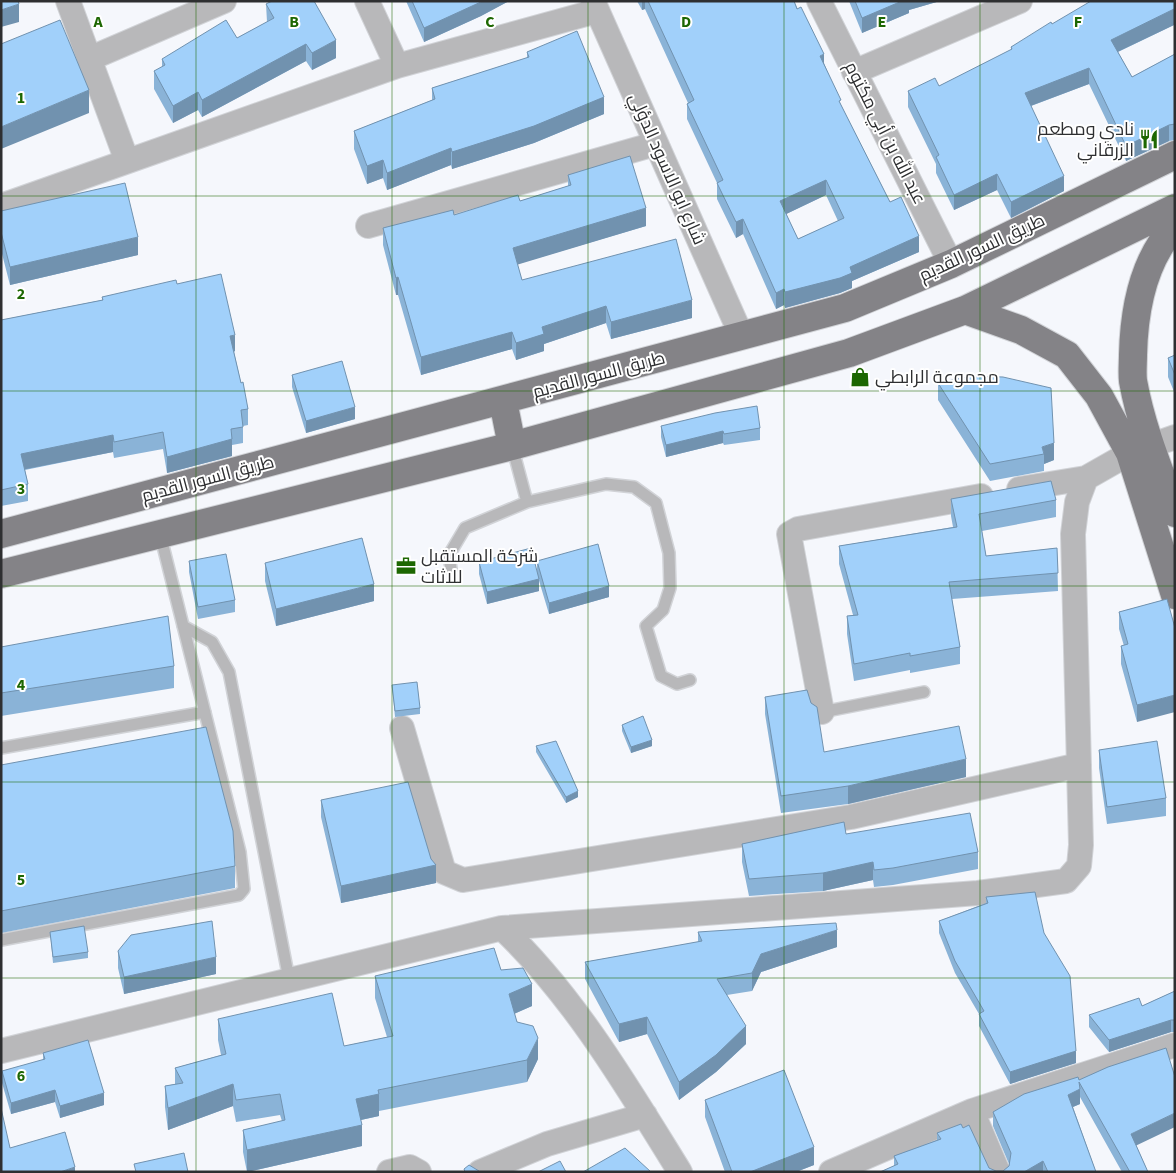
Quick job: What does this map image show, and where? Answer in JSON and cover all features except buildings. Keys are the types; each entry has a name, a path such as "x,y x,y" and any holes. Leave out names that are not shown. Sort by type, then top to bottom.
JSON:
{"main road":[{"name":"طريق السور القديم","path":"1,534 846,308 951,264 1175,155"},
{"path":"1,574 512,446 849,353 965,310 1175,208"},
{"path":"1175,226 1163,239 1143,282 1134,331 1133,380 1175,513"},
{"path":"965,310 1021,330 1067,354 1099,396 1152,445 1175,595"},
{"path":"503,401 512,446"}],"street":[{"path":"68,1 127,161"},
{"path":"89,59 224,1"},
{"path":"367,1 397,66"},
{"name":"عبد الله بن أبي مكتوم","path":"819,1 951,264"},
{"path":"854,72 1020,1"},
{"path":"1,206 397,66 595,6"},
{"name":"شارع ابو الاسود الدؤلي","path":"595,6 742,337"},
{"path":"368,226 655,144"},
{"path":"822,712 789,534 798,529 1086,478 1152,445"},
{"path":"1,1052 289,979 502,928 941,896 1066,881 1079,866 1081,845 1073,534 1077,502 1086,478"},
{"path":"402,728 444,872 463,880 851,817 1079,766"},
{"path":"502,928 546,974 645,1115 680,1172"},
{"path":"831,1172 972,1111 1175,1044"},
{"path":"972,1111 998,1172"},
{"path":"480,1172 547,1144 645,1115"},
{"path":"389,1172 410,1167 419,1172"}],"lane":[{"path":"512,446 527,502"},
{"path":"451,569 448,555 465,528 527,502 606,484 634,487 656,503 669,553 670,588 663,610 646,626 661,676 677,684 690,680"},
{"path":"1,940 243,893 240,852 160,534"},
{"path":"183,626 212,642 228,672 289,979"},
{"path":"822,712 924,692"},
{"path":"1,748 205,712"}],"place":[{"name":"نادي ومطعم الزرقاني","path":"1149,139"},
{"name":"مجموعة الرابطي","path":"860,377"},
{"name":"شركة المستقبل للاثات","path":"406,566"}]}
